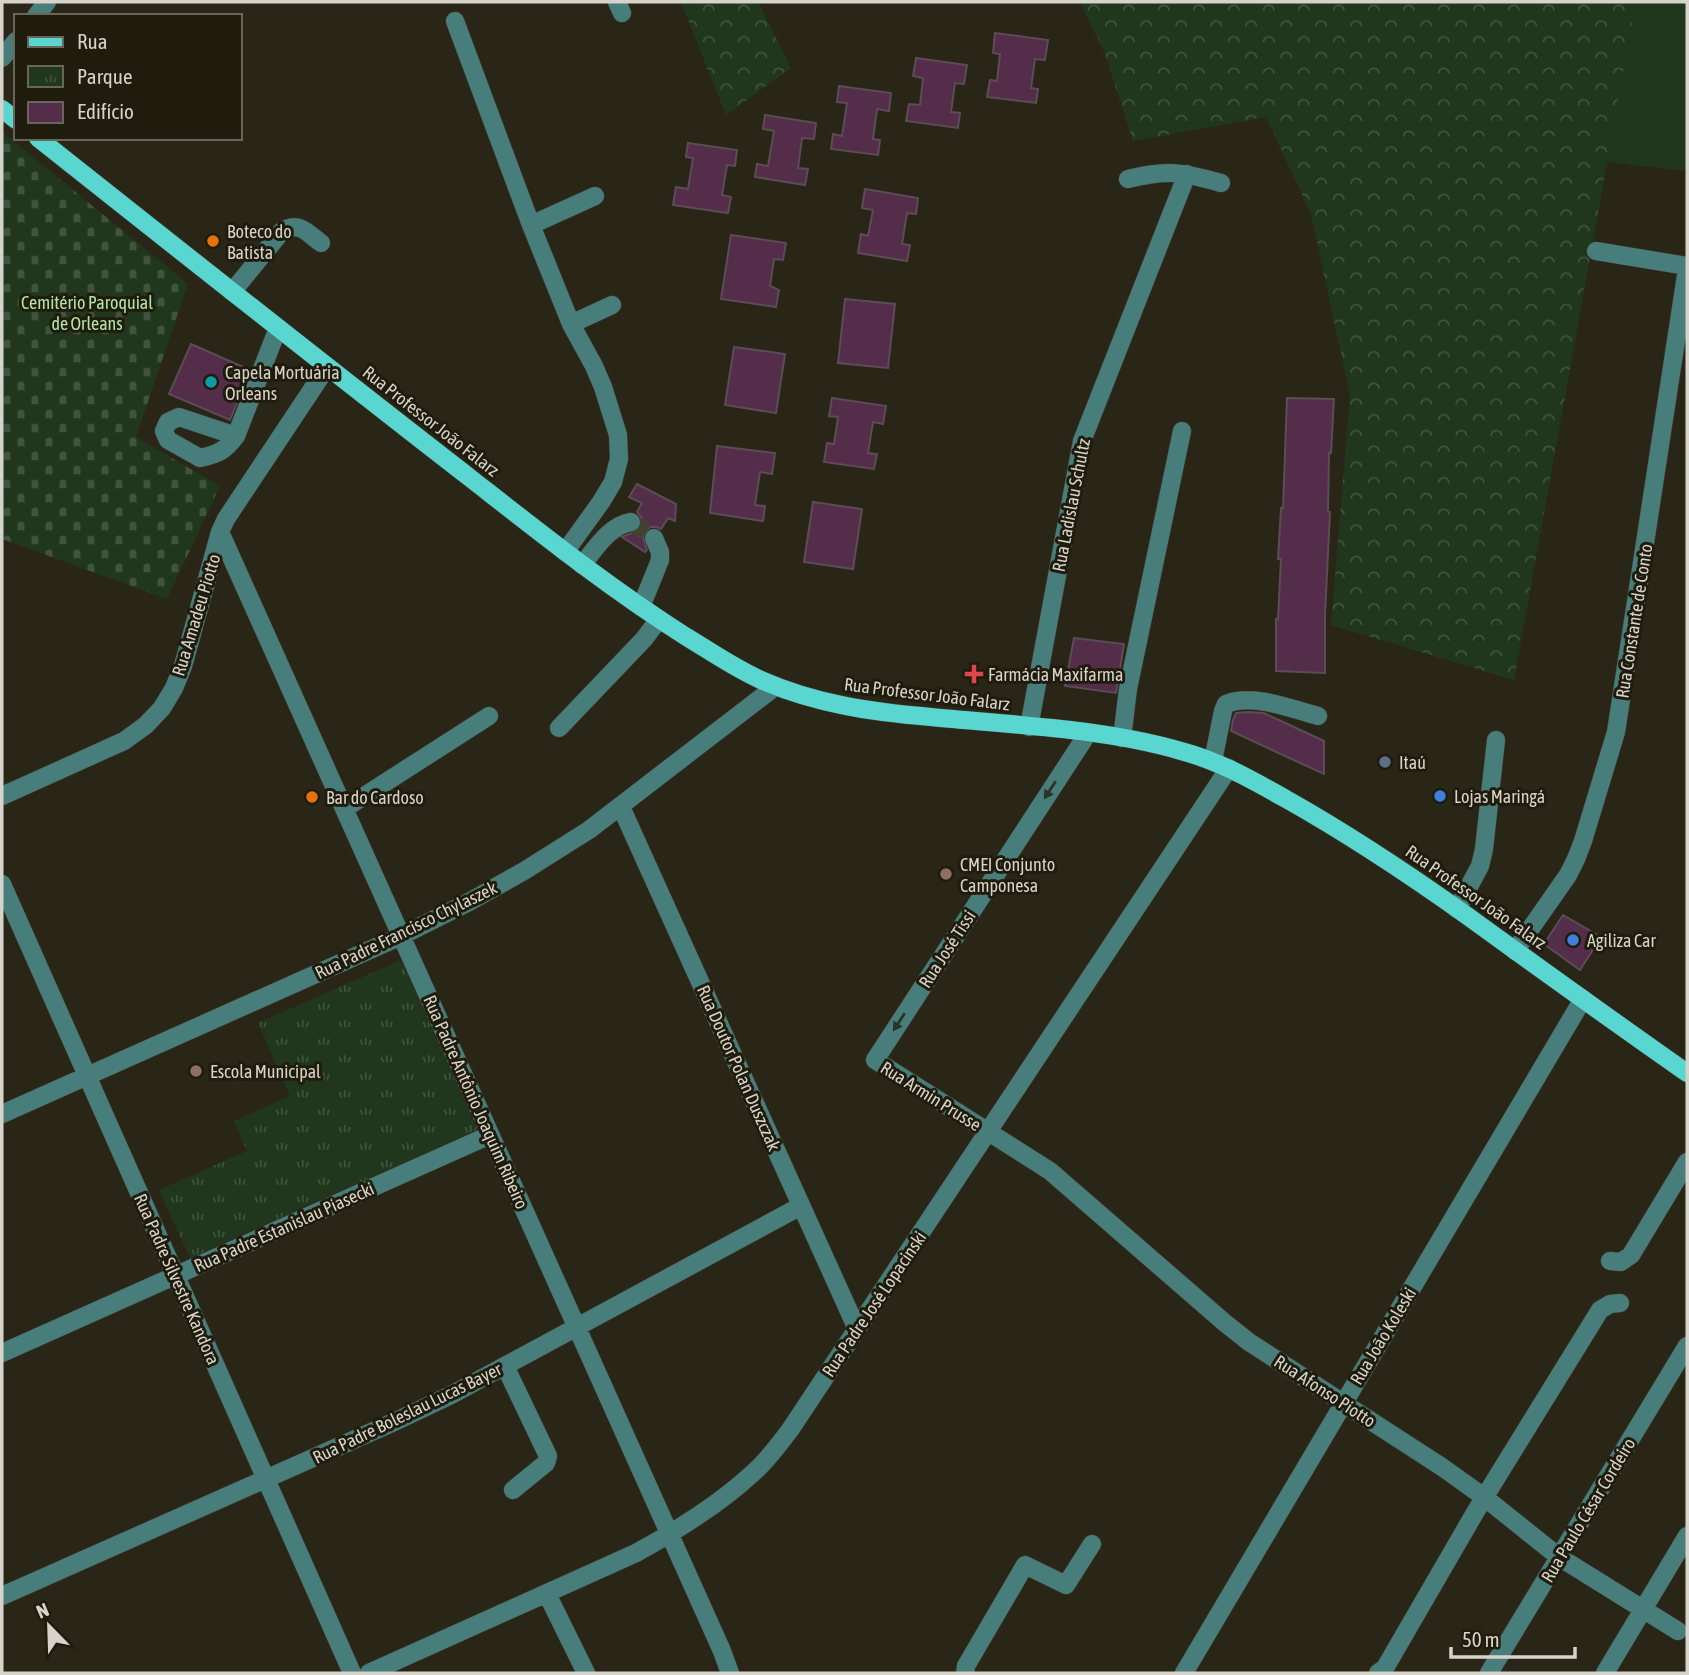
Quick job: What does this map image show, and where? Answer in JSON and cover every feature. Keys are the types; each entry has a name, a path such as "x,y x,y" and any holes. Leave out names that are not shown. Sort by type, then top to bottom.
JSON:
{"main road":[{"name":"Rua Professor João Falarz","path":"41,140 582,565 659,619 737,668 776,686 847,707 1122,738 1178,750 1221,764 1345,832 1687,1073"}],"street":[{"path":"455,21 531,225 571,324 603,387 618,435 620,459 613,482 565,552"},
{"path":"2,58 14,43"},
{"path":"1128,179 1161,173 1187,174 1221,183"},
{"name":"Rua Ladislau Schultz","path":"1029,727 1082,441 1187,174"},
{"path":"531,225 595,196"},
{"path":"232,292 282,231 291,226 299,227 321,243"},
{"path":"1596,251 1687,268"},
{"name":"Rua Constante de Conto","path":"1516,951 1576,859 1616,732 1687,268"},
{"path":"571,324 612,305"},
{"path":"236,436 278,328"},
{"name":"Rua Amadeu Piotto","path":"2,796 124,741 146,725 162,708 183,666 220,532 233,508 327,367"},
{"path":"1122,738 1128,689 1145,602 1182,431"},
{"path":"582,565 613,530 631,522"},
{"name":"Rua Padre Antônio Joaquim Ribeiro","path":"220,532 730,1673"},
{"path":"641,607 660,560 660,552 654,538"},
{"path":"559,728 644,639 659,619"},
{"name":"Rua Padre Francisco Chylaszek","path":"2,1114 401,936 524,871 621,807 776,686"},
{"path":"1221,764 1223,711 1226,704 1235,700 1266,702 1318,716"},
{"path":"344,808 489,716"},
{"name":"Rua José Tissi","path":"875,1060 1088,733"},
{"path":"1457,909 1480,866 1484,849 1496,740"},
{"name":"Rua Padre José Lopacinski","path":"369,1673 603,1569 670,1535 755,1472 790,1430 988,1132 1221,764"},
{"name":"Rua Doutor Polan Duszczak","path":"621,807 857,1329"},
{"name":"Rua Padre Silvestre Kandora","path":"2,884 352,1673"},
{"name":"Rua João Koleski","path":"1184,1673 1583,999"},
{"name":"Rua Armin Prusse","path":"875,1060 988,1132"},
{"name":"Rua Afonso Piotto","path":"988,1132 1040,1164 1063,1182 1249,1342 1442,1467 1559,1557 1678,1630"},
{"name":"Rua Padre Estanislau Piasecki","path":"2,1353 491,1135"},
{"path":"1610,1261 1621,1262 1631,1255 1687,1161"},
{"name":"Rua Padre Boleslau Lucas Bayer","path":"2,1597 394,1422 577,1328 801,1206"},
{"path":"1378,1673 1385,1668 1484,1497 1600,1310 1610,1304 1620,1303"},
{"name":"Rua Paulo César Cordeiro","path":"1489,1673 1687,1346"},
{"path":"505,1366 548,1456 546,1464 513,1490"},
{"path":"1605,1673 1687,1536"},
{"path":"965,1673 966,1666 1025,1565 1066,1585 1092,1544"},
{"path":"547,1594 586,1673"}],"green space":[{"path":"681,2 758,2 791,68 726,115"},
{"path":"1080,2 1636,2 1514,680 1331,625 1350,395 1311,214 1266,117 1133,141 1104,51"},
{"path":"1636,2 1687,2 1687,171 1607,162"},
{"name":"Cemitério Paroquial de Orleans","path":"2,132 188,284 136,437 220,486 167,599 2,539"},
{"path":"401,960 477,1130 190,1258 159,1190 247,1151 234,1121 290,1096 258,1023"}],"building":[{"path":"995,33 1048,40 1045,60 1035,59 1031,88 1038,89 1036,103 987,97 990,80 997,81 1000,54 993,53"},
{"path":"916,58 967,65 964,84 955,83 951,112 960,113 958,128 906,121 909,104 920,105 923,78 913,76"},
{"path":"839,86 891,93 889,111 877,109 873,139 880,140 878,155 831,149 833,134 842,136 847,103 837,102"},
{"path":"765,115 816,123 814,139 802,138 798,168 808,169 805,185 755,177 757,164 768,166 774,131 763,129"},
{"path":"688,143 737,150 735,166 727,165 722,195 731,197 728,213 673,205 676,187 688,189 693,158 686,157"},
{"path":"865,189 918,198 916,214 907,213 902,244 910,245 907,261 858,253 861,234 868,236 873,210 862,208"},
{"path":"731,235 786,243 783,260 774,259 770,286 779,290 776,307 721,299"},
{"path":"845,299 895,304 888,368 838,363"},
{"name":"Capela Mortuária Orleans","path":"191,344 250,370 230,420 169,394"},
{"path":"734,347 785,354 776,413 725,405"},
{"path":"832,398 886,406 883,424 873,422 868,453 877,454 874,469 824,462 827,443 834,444 838,417 829,416"},
{"path":"1287,398 1334,399 1329,453 1325,673 1276,671 1276,619 1281,559 1278,559 1283,508"},
{"path":"717,446 775,453 772,474 760,472 755,505 765,506 763,521 710,513"},
{"path":"637,484 676,504 675,521 668,518 661,529 650,527 645,532 645,552 622,537 642,526 642,518 637,512 642,503 629,497"},
{"path":"813,502 862,509 853,569 804,562"},
{"path":"1074,638 1124,644 1116,693 1065,686"},
{"path":"1236,713 1264,713 1324,741 1324,774 1231,731"},
{"name":"Agiliza Car","path":"1563,915 1601,937 1580,970 1544,944"}],"tunnel":[{"path":"631,522 654,538"}],"place":[{"name":"Boteco do Batista","path":"213,241"},
{"name":"Capela Mortuária Orleans","path":"211,382"},
{"name":"Farmácia Maxifarma","path":"974,674"},
{"name":"Itaú","path":"1385,762"},
{"name":"Lojas Maringá","path":"1440,796"},
{"name":"Bar do Cardoso","path":"312,797"},
{"name":"CMEI Conjunto Camponesa","path":"946,874"},
{"name":"Agiliza Car","path":"1573,940"},
{"name":"Escola Municipal","path":"196,1071"}]}
